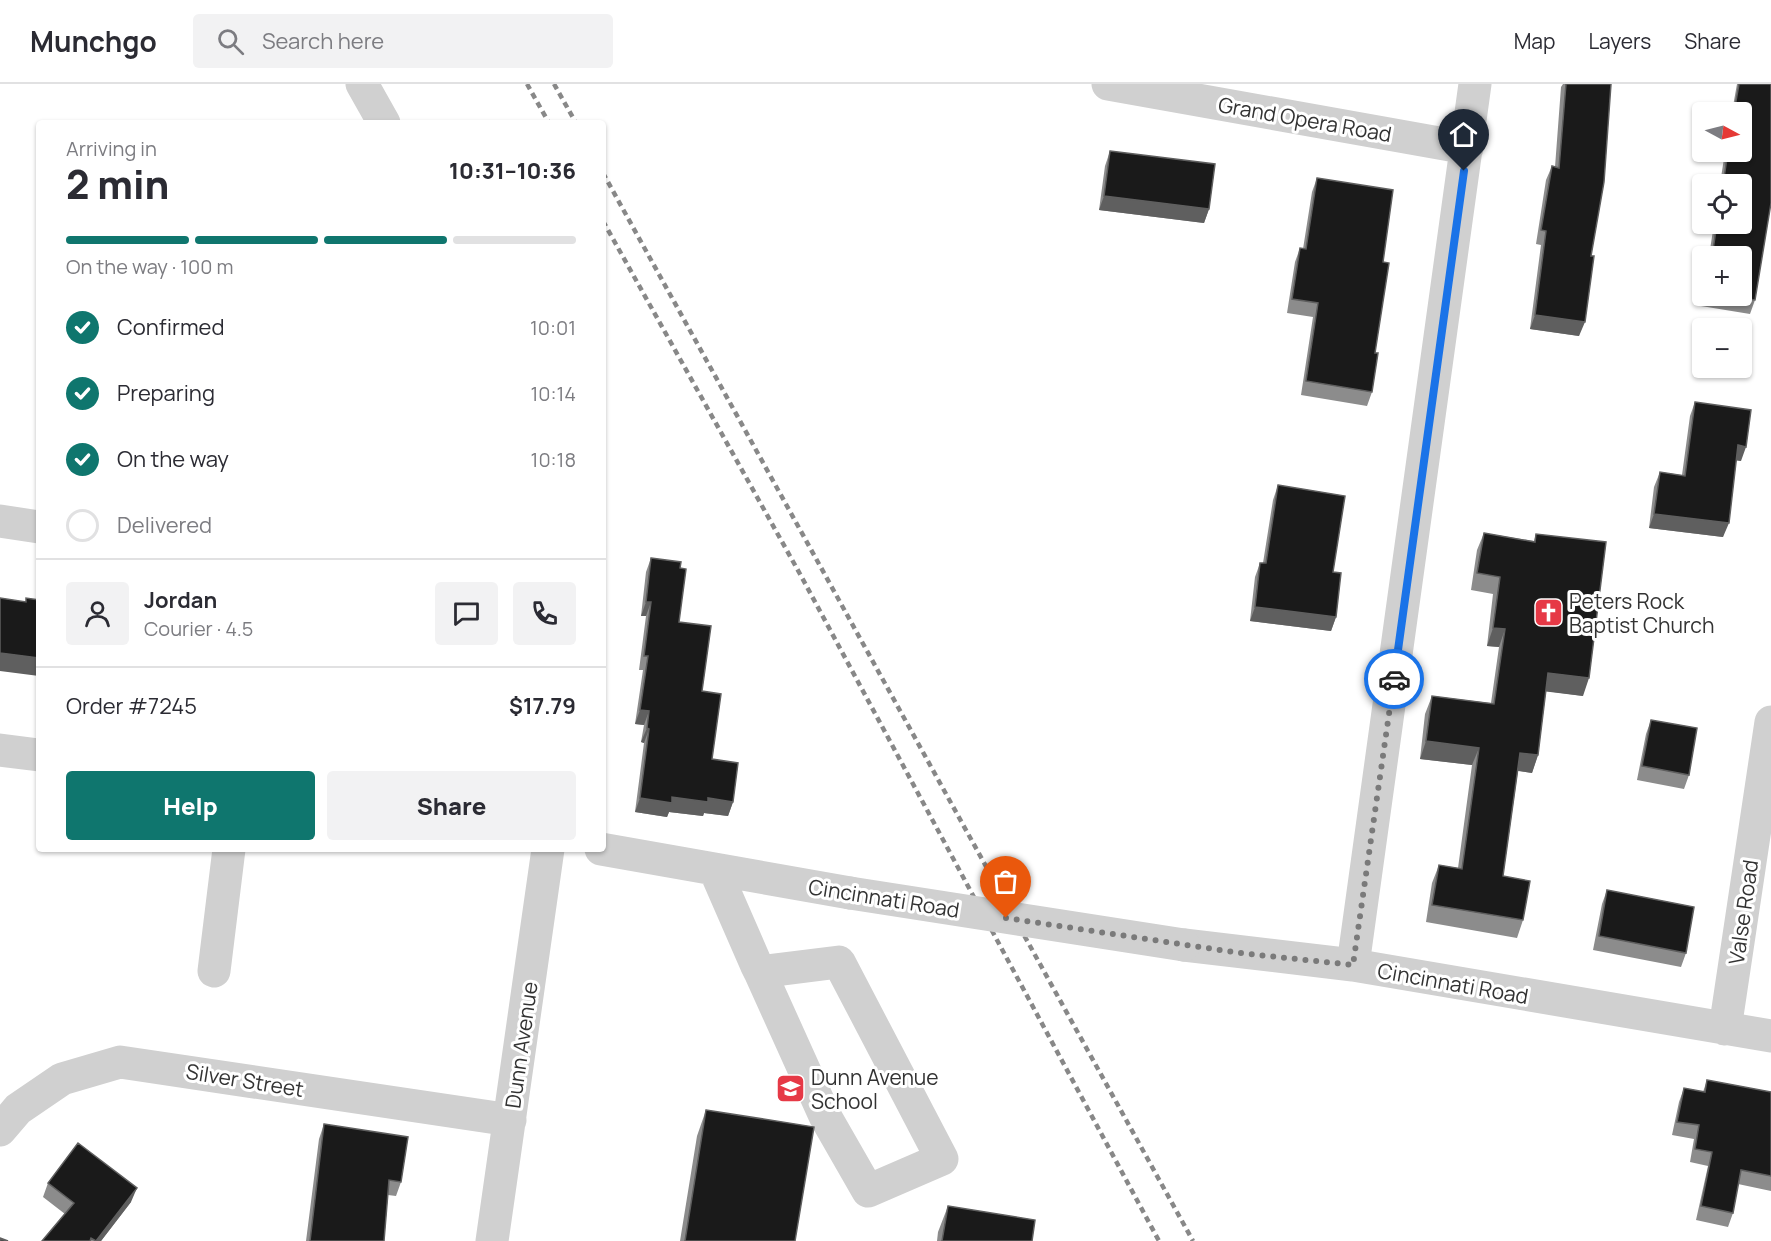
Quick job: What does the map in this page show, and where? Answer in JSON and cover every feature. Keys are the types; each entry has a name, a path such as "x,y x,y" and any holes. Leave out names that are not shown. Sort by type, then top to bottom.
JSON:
{"street":[{"path":"362,84 382,120"},
{"name":"Grand Opera Road","path":"1108,84 1467,148"},
{"path":"1353,965 1475,84"},
{"path":"0,521 36,527"},
{"name":"Valse Road","path":"1725,1029 1771,722"},
{"path":"0,750 36,755"},
{"name":"Cincinnati Road","path":"606,850 850,893 1184,945 1353,965 1771,1036"},
{"path":"214,971 229,852"},
{"name":"Dunn Avenue","path":"492,1241 548,852"},
{"path":"715,870 760,972 825,1116 868,1191 942,1159 839,962 760,972"},
{"name":"Silver Street","path":"0,1130 18,1109 62,1079 120,1062 510,1120"}],"building":[{"path":"1566,84 1611,84 1604,182 1591,256 1594,256 1585,322 1535,315 1546,231 1541,230 1552,166 1559,168"},
{"path":"1739,84 1771,84 1771,203 1755,300 1752,300 1752,246 1714,246 1715,234 1752,234 1752,174 1725,174 1726,162 1752,162 1752,102 1736,102"},
{"path":"1110,151 1215,164 1209,209 1104,196"},
{"path":"1317,178 1393,190 1383,262 1389,263 1375,353 1378,353 1372,392 1306,381 1318,303 1292,299 1300,248 1306,249"},
{"path":"1695,402 1751,410 1746,447 1738,445 1729,523 1654,514 1660,472 1685,476"},
{"path":"1278,485 1345,496 1333,572 1341,573 1336,617 1255,607 1260,563 1266,563"},
{"path":"1484,533 1535,542 1536,534 1606,542 1589,678 1548,673 1538,755 1520,753 1503,876 1530,881 1523,920 1432,905 1439,865 1462,869 1479,748 1426,741 1432,696 1494,704 1505,629 1493,628 1500,577 1477,573"},
{"path":"651,558 681,562 680,568 686,569 679,622 711,626 702,691 721,694 712,759 738,763 733,802 708,798 708,802 672,797 672,803 640,798 649,729 647,728 649,711 640,710 648,656 644,656 651,602 646,602"},
{"path":"0,598 26,602 26,598 36,600 36,658 0,653"},
{"path":"1651,720 1697,728 1689,775 1642,766"},
{"path":"1607,890 1694,907 1686,953 1599,936"},
{"path":"1707,1080 1771,1092 1771,1176 1741,1170 1733,1213 1701,1206 1712,1152 1695,1149 1699,1125 1677,1122 1684,1088 1705,1092"},
{"path":"706,1110 814,1127 795,1241 685,1241"},
{"path":"324,1124 408,1137 401,1182 389,1180 384,1241 310,1241"},
{"path":"78,1143 137,1188 96,1241 91,1238 90,1241 42,1241 74,1203 48,1183"},
{"path":"948,1206 1035,1220 1032,1241 942,1241"}],"railway":[{"path":"527,84 547,120"},
{"path":"554,84 574,120"},
{"path":"606,178 1193,1241"},
{"path":"606,226 800,574 1159,1241"}],"way so far":[{"path":"1006,918 1240,953 1353,965 1394,679"}],"place":[{"name":"Peters Rock Baptist Church","path":"1548,613"},
{"name":"Dunn Avenue School","path":"790,1089"}],"route":[{"path":"1394,679 1464,171"}]}
